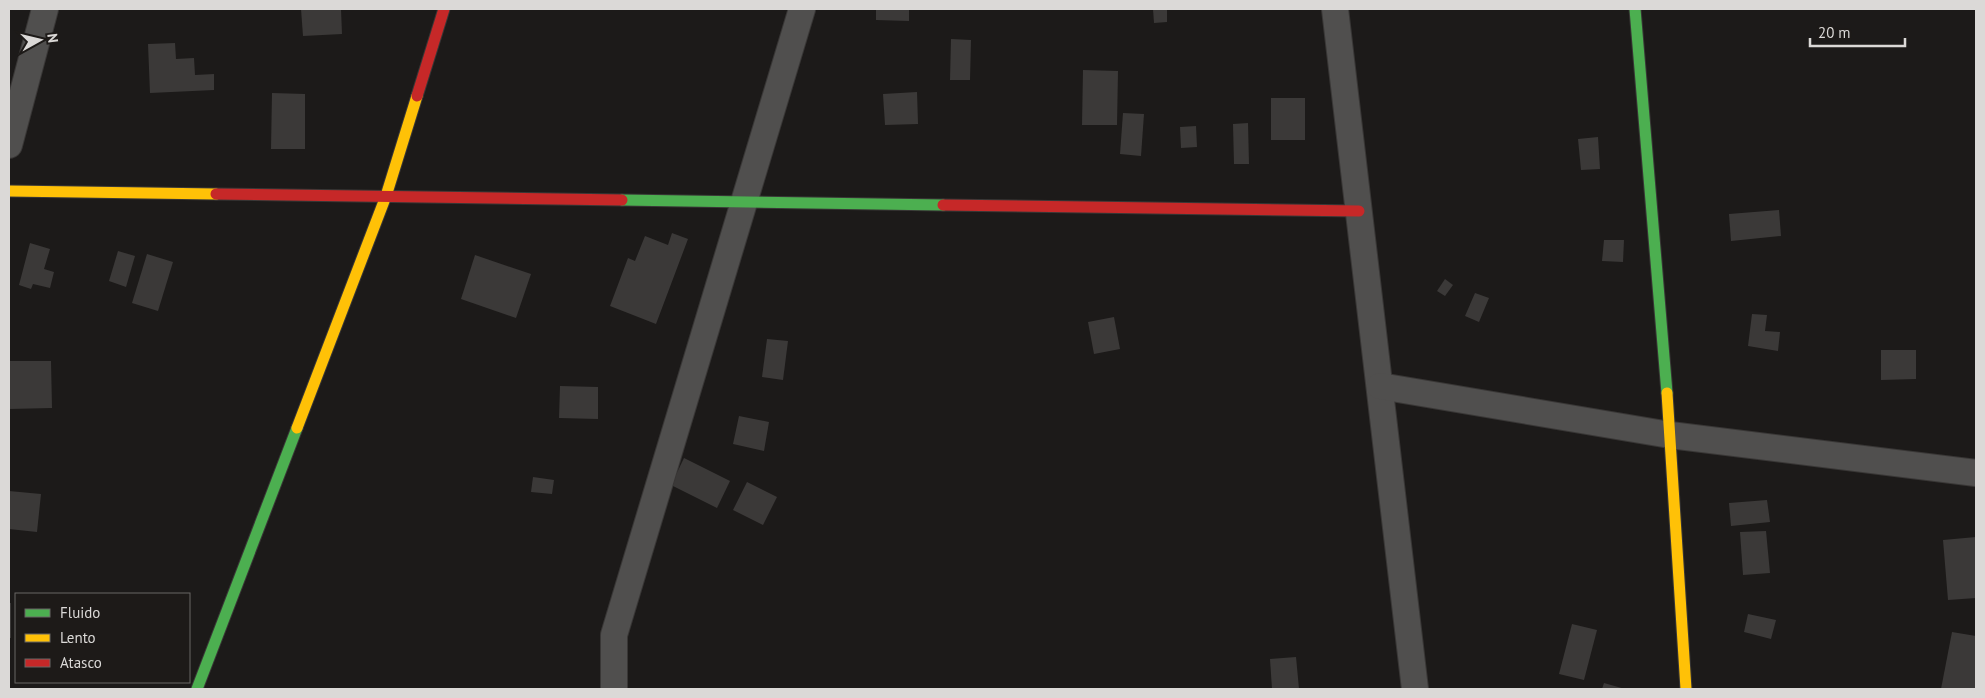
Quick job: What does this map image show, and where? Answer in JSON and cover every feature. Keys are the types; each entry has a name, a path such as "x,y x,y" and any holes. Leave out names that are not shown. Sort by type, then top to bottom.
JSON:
{"street":[{"path":"9,145 45,9"},
{"path":"197,689 386,196 444,9"},
{"path":"614,689 614,635 802,9"},
{"path":"1335,9 1415,689"},
{"path":"1635,9 1670,435 1686,689"},
{"path":"9,191 1359,211"},
{"path":"1380,386 1670,435 1976,474"}],"building":[{"path":"301,9 341,9 342,34 303,36"},
{"path":"876,9 909,9 909,21 876,20"},
{"path":"1153,9 1167,9 1167,22 1154,23"},
{"path":"951,39 971,40 970,80 950,80"},
{"path":"175,43 176,59 194,58 195,75 214,74 214,90 150,93 148,44"},
{"path":"1083,70 1118,71 1117,125 1082,125"},
{"path":"917,92 918,124 885,125 883,94"},
{"path":"272,93 305,94 305,149 271,149"},
{"path":"1271,98 1305,98 1305,140 1271,140"},
{"path":"1123,113 1144,114 1141,156 1120,154"},
{"path":"1248,123 1249,164 1234,164 1233,124"},
{"path":"1196,126 1197,147 1181,148 1180,127"},
{"path":"1598,137 1600,169 1581,170 1578,139"},
{"path":"1779,210 1781,236 1731,241 1729,214"},
{"path":"672,233 688,239 656,324 610,306 628,258 635,261 645,236 668,245"},
{"path":"1604,240 1624,240 1623,262 1602,261"},
{"path":"30,243 50,249 44,269 54,272 50,288 33,284 31,289 19,285"},
{"path":"118,251 135,256 126,287 109,281"},
{"path":"147,254 173,262 158,311 132,303"},
{"path":"475,255 531,274 516,318 461,299"},
{"path":"1445,279 1453,285 1445,296 1437,291"},
{"path":"1475,293 1489,298 1479,322 1465,316"},
{"path":"1752,314 1767,315 1765,331 1780,332 1778,351 1748,346"},
{"path":"1114,317 1120,349 1094,354 1088,322"},
{"path":"767,339 788,341 783,380 762,377"},
{"path":"1881,350 1916,350 1916,379 1881,380"},
{"path":"9,361 51,361 52,408 9,409"},
{"path":"560,386 598,387 598,419 559,418"},
{"path":"739,416 769,422 764,451 733,444"},
{"path":"684,458 730,481 717,508 671,485"},
{"path":"533,477 554,480 552,494 531,492"},
{"path":"747,482 777,497 763,525 733,510"},
{"path":"9,491 41,494 37,532 9,529"},
{"path":"1767,500 1770,522 1731,526 1729,503"},
{"path":"1766,531 1770,573 1743,575 1740,532"},
{"path":"1976,537 1976,598 1948,600 1943,540"},
{"path":"9,603 11,603 11,638 9,638"},
{"path":"1748,614 1776,620 1771,639 1744,632"},
{"path":"1572,624 1597,630 1584,680 1559,674"},
{"path":"1952,632 1976,636 1976,689 1941,689"},
{"path":"1296,657 1299,689 1272,689 1270,659"},
{"path":"1604,683 1625,689 1602,689"}],"traffic: fast":[{"path":"1635,9 1667,393"},
{"path":"622,200 943,205"},
{"path":"197,689 297,428"}],"traffic: slow":[{"path":"297,428 386,196 417,96"},
{"path":"9,191 216,194"},
{"path":"1667,393 1686,689"}],"traffic: jam":[{"path":"417,96 444,9"},
{"path":"216,194 622,200"},
{"path":"943,205 1359,211"}]}
